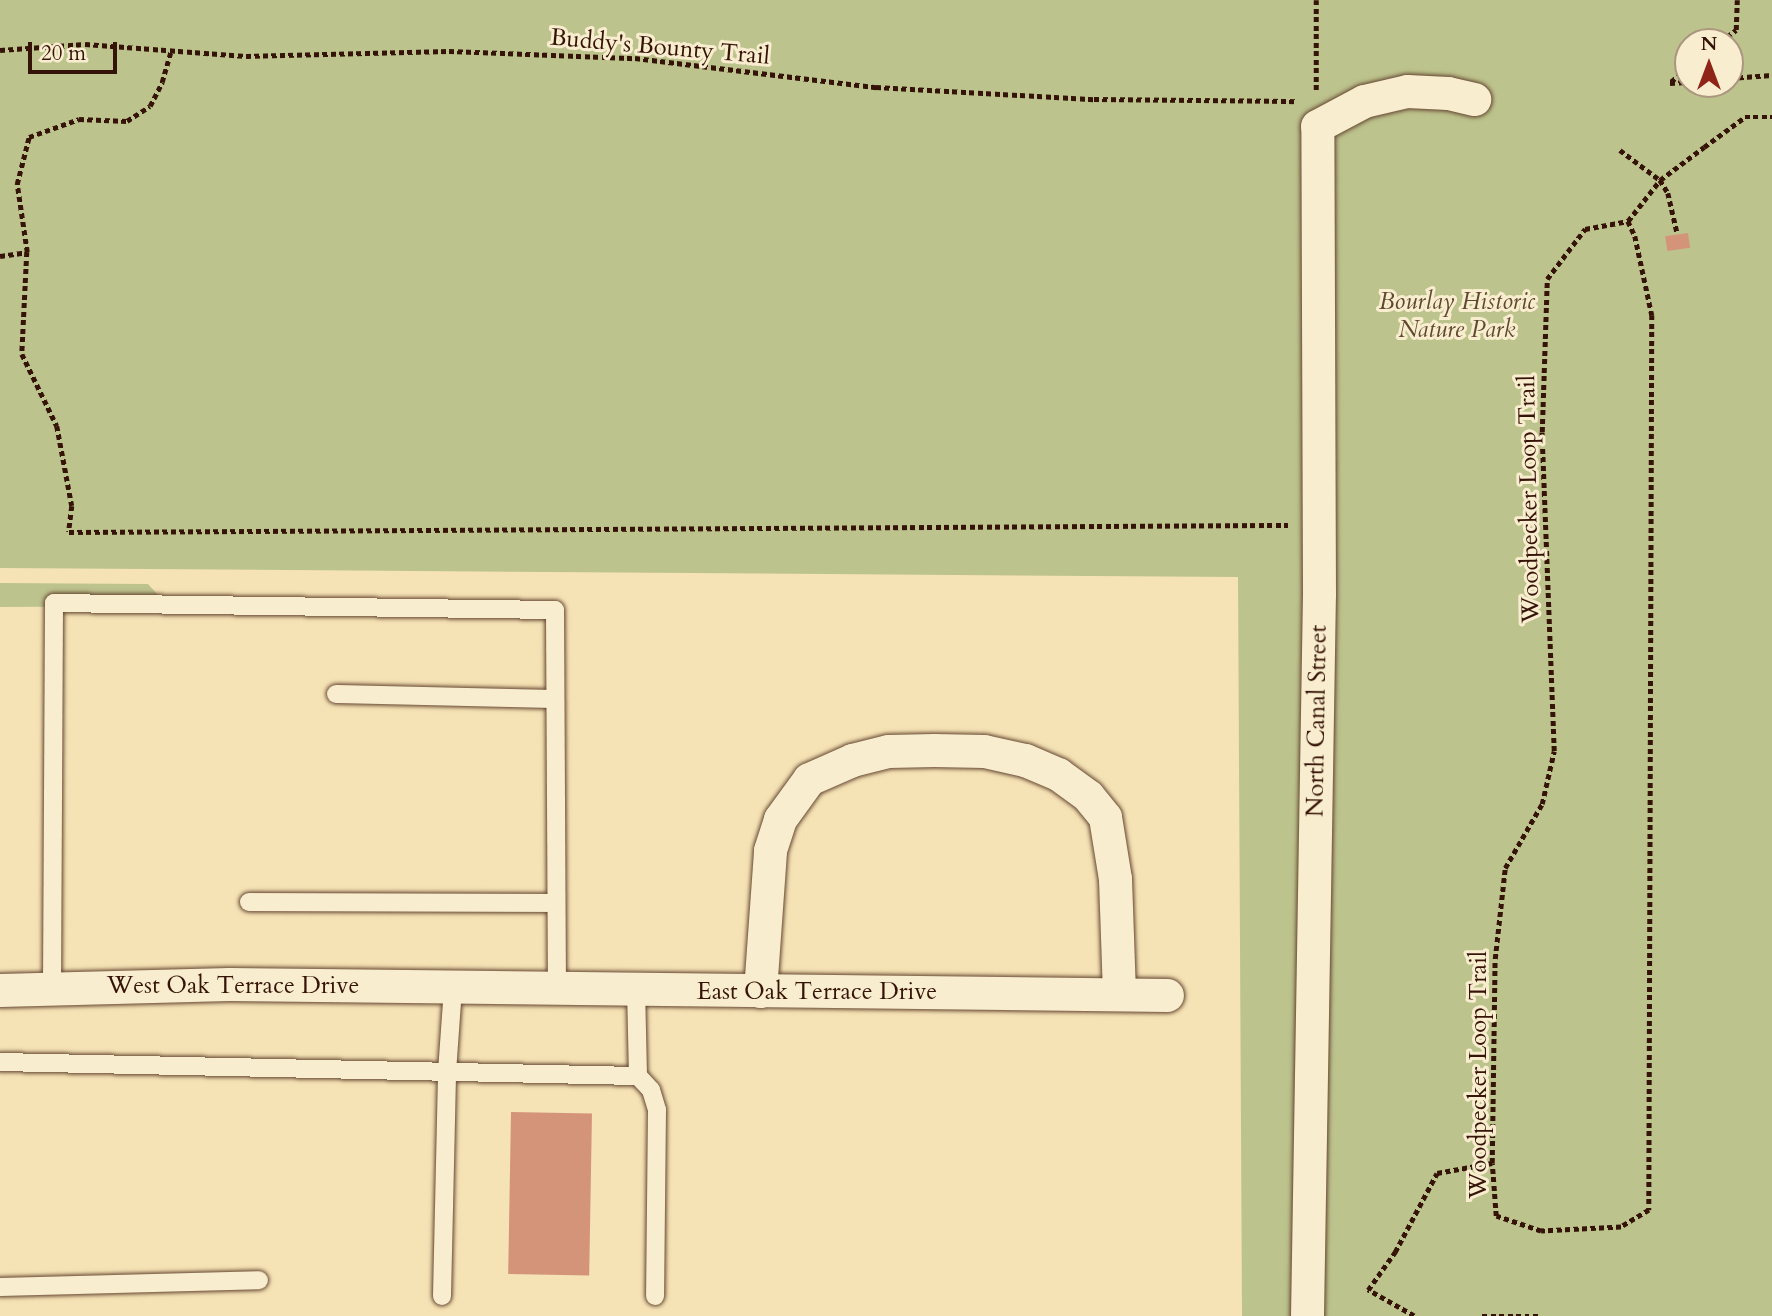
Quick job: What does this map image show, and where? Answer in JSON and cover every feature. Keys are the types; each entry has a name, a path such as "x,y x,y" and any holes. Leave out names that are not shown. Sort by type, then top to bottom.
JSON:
{"street":[{"path":"1316,113 1407,92 1448,93 1474,99"},
{"name":"North Canal Street","path":"1307,1316 1319,525 1316,113"},
{"path":"760,991 770,850 780,819 809,779 852,760 888,751 984,751 1025,760 1058,774 1088,796 1105,817 1115,879 1119,994"},
{"name":"West Oak Terrace Drive","path":"0,990 229,984 460,988"},
{"name":"East Oak Terrace Drive","path":"460,988 1167,995"}],"lane":[{"path":"52,987 54,603 555,610 557,989"},
{"path":"336,694 555,699"},
{"path":"249,902 556,903"},
{"path":"442,1296 447,1072 460,988"},
{"path":"636,990 638,1076 651,1090 657,1110 655,1296"},
{"path":"0,1062 638,1076"},
{"path":"0,1287 259,1280"}],"path":[{"path":"1316,0 1316,113"},
{"path":"1735,28 1737,0"},
{"name":"Buddy's Bounty Trail","path":"0,50 85,44 246,55 449,51 635,58 876,87 1316,113"},
{"path":"171,50 162,82 150,106 127,121 79,119 29,137 17,184 27,252 22,354 57,426 72,506 69,532 1319,525"},
{"path":"1744,77 1772,75"},
{"path":"1628,221 1660,180 1745,117 1772,117"},
{"path":"1620,150 1660,180 1668,193 1677,232"},
{"name":"Woodpecker Loop Trail","path":"1628,221 1635,236 1652,315 1648,1210 1621,1227 1541,1231 1496,1216 1492,1163 1495,959 1505,868 1542,804 1554,751 1542,432 1547,279 1585,229 1628,221"},
{"path":"0,256 27,252"},
{"path":"1414,1316 1368,1290 1395,1252 1437,1173 1492,1163"},
{"path":"1482,1316 1541,1316"}],"green space":[{"name":"Bourlay Historic Nature Park","path":"0,0 1772,0 1772,1316 1242,1316 1238,577 0,568"},
{"path":"0,583 148,584 168,606 0,607"}],"building":[{"path":"1688,233 1690,248 1667,251 1665,236"},
{"path":"511,1112 592,1113 589,1275 508,1274"}]}
